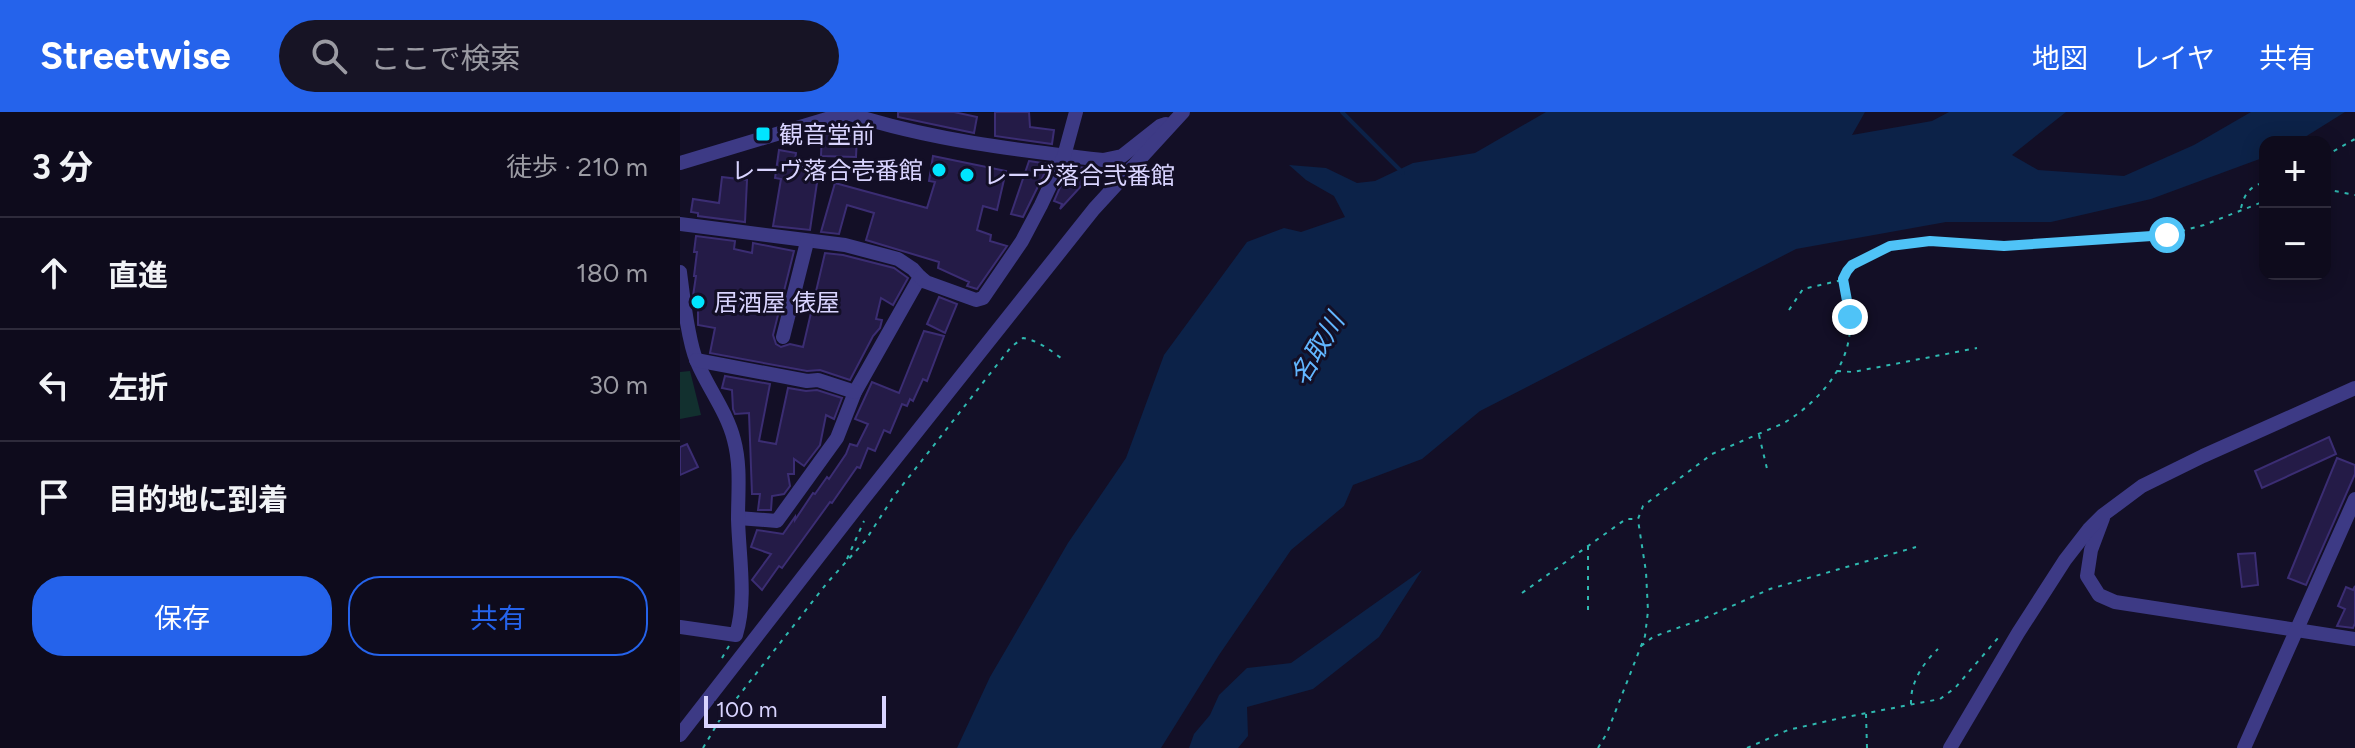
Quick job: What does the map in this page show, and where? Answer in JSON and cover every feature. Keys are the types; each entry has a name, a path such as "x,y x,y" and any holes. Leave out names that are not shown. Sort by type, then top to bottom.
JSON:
{"street":[{"path":"680,163 848,112 889,127 939,138 1112,160 1122,156 1160,126 1179,117"},
{"path":"680,224 845,245 898,259 926,282 976,300 983,298 1022,241 1064,156 1076,112"},
{"path":"680,735 1094,209 1179,117"},
{"path":"783,337 807,242"},
{"path":"680,272 696,360 721,406 734,439 739,473 741,556 740,621 736,635 680,627"},
{"path":"738,518 777,521 837,438 855,392 920,277"},
{"path":"696,360 807,381 818,380 855,392"},
{"path":"1950,748 2065,560 2103,515 2142,486 2355,388"},
{"path":"2244,748 2355,499"},
{"path":"2103,515 2091,550 2087,576 2099,595 2115,602 2355,639"}],"path":[{"path":"2331,153 2355,139"},
{"path":"2241,210 2245,194 2259,185"},
{"path":"2331,190 2355,195"},
{"path":"1598,748 1607,733 1641,646 1648,611 1638,519 1643,506 1712,454 1795,417 1821,392 1837,371 1848,345 1850,317 1843,279 1852,265 1877,251 1903,243 1947,241 2004,246 2167,235 2259,203"},
{"path":"1789,310 1803,289 1843,279"},
{"path":"703,748 732,704 817,595 865,541 894,496 1011,347 1023,338 1029,339 1065,361"},
{"path":"1837,371 1853,372 1977,348"},
{"path":"1759,433 1768,473"},
{"path":"845,564 865,519"},
{"path":"1522,593 1626,519 1638,519"},
{"path":"1588,545 1588,610"},
{"path":"1641,646 1653,637 1770,589 1916,547"},
{"path":"1747,748 1788,730 1947,696 2006,629"},
{"path":"1912,705 1910,700 1918,676 1938,649"},
{"path":"1866,713 1867,748"}],"green space":[{"path":"690,371 701,415 680,419 680,372"}],"water":[{"name":"名取川","path":"1546,112 1865,112 1852,135 1932,121 1949,112 2066,112 2012,155 2038,170 2124,176 2194,145 2251,112 2345,112 2307,136 2259,136 2259,159 2151,199 2051,222 1946,222 1796,249 1480,411 1422,459 1353,485 1344,506 1291,550 1219,655 1161,748 957,748 990,677 1068,543 1126,458 1164,355 1247,242 1284,228 1301,232 1345,217 1334,196 1306,180 1289,165 1326,168 1357,183 1375,181 1413,163 1475,153"},
{"path":"1422,570 1379,637 1313,689 1247,707 1248,736 1238,748 1189,748 1194,734 1210,715 1219,695 1247,668 1291,663"}],"building":[{"path":"898,112 954,112 977,117 974,133 898,117"},
{"path":"995,112 1029,112 1030,127 1054,130 1052,144 995,136"},
{"path":"822,133 857,135 856,157 821,156"},
{"path":"779,150 796,153 794,166 819,169 810,230 773,226 781,179 775,178"},
{"path":"933,156 1006,171 997,210 983,206 977,230 991,235 990,241 1007,246 977,289 938,268 939,262 866,240 874,213 847,205 839,234 821,232 835,183 927,208 935,182 929,181"},
{"path":"1029,161 1049,164 1023,217 1011,214"},
{"path":"1075,167 1089,168 1084,183 1060,209 1062,204 1054,201 1061,185 1064,182 1068,186"},
{"path":"722,177 747,180 745,222 698,216 698,213 691,212 693,199 719,203"},
{"path":"696,236 735,241 734,249 752,253 753,243 794,251 773,335 776,344 781,347 790,344 803,347 825,253 894,268 908,278 893,305 881,298 876,319 882,320 880,328 850,380 820,370 807,371 710,353 715,328 698,325 698,306 694,305"},
{"path":"939,297 957,304 945,333 927,324"},
{"path":"924,331 944,336 927,381 923,379 913,401 910,399 907,406 902,404 890,433 884,430 875,451 868,448 860,468 857,467 762,590 752,580 771,554 751,547 757,530 783,534 795,517 795,520 813,493 827,477 829,479 850,444 857,446 868,424 855,419 872,382 899,393"},
{"path":"725,376 770,384 759,441 776,444 788,388 817,390 842,398 834,419 826,415 820,445 804,466 794,459 794,474 788,474 790,486 784,494 772,496 771,510 758,510 760,494 752,494 749,413 735,414 732,390 722,388"},
{"path":"2329,437 2336,454 2262,488 2255,471"},
{"path":"687,444 698,467 680,475 680,447"},
{"path":"2337,458 2355,465 2355,474 2306,585 2288,578"},
{"path":"2255,553 2258,585 2242,587 2238,554"},
{"path":"2355,586 2353,628 2337,626 2345,609 2338,606 2346,587 2353,590"}],"waterway":[{"path":"1342,112 1403,173"}],"place":[{"name":"観音堂前","path":"763,134"},
{"name":"レーヴ落合壱番館","path":"939,170"},
{"name":"レーヴ落合弐番館","path":"967,175"},
{"name":"居酒屋 俵屋","path":"698,302"}],"route":[{"path":"1850,317 1843,279 1847,271 1852,265 1890,246 1947,241 2004,246 2167,235"}]}
